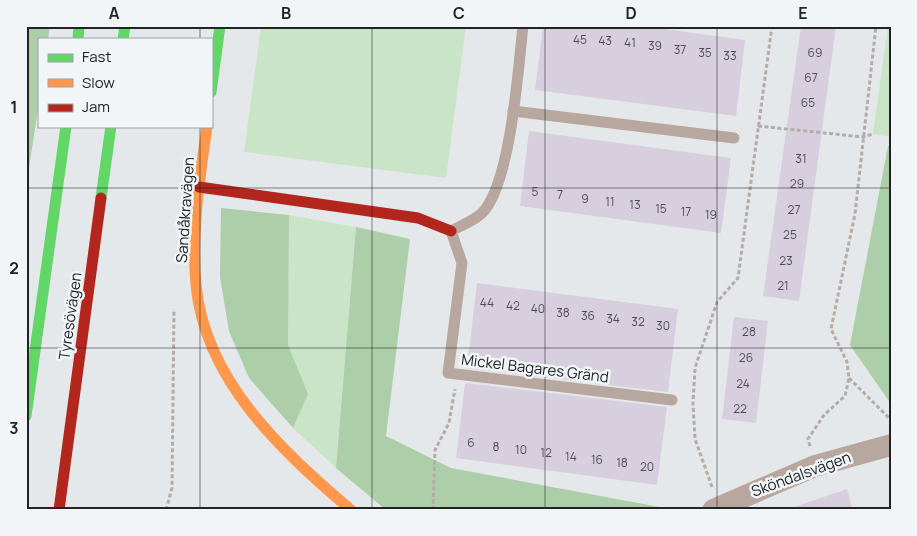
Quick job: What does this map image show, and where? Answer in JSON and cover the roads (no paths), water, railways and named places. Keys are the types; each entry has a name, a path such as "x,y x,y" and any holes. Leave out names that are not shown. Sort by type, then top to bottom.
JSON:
{"street":[{"path":"212,85 220,26"},
{"name":"Tyresövägen","path":"26,416 66,128"},
{"name":"Tyresövägen","path":"59,510 111,128"},
{"name":"Sandåkravägen","path":"207,128 199,187 195,244 196,286 204,323 217,358 234,390 265,430 298,464 352,510"},
{"path":"199,187 418,218 451,231"},
{"name":"Sköndalsvägen","path":"716,508 815,466 891,446"}],"lane":[{"path":"451,231 483,212 500,183 513,111 523,26"},
{"path":"513,111 734,138"},
{"name":"Mickel Bagares Gränd","path":"451,231 462,263 448,373 672,400"}]}
